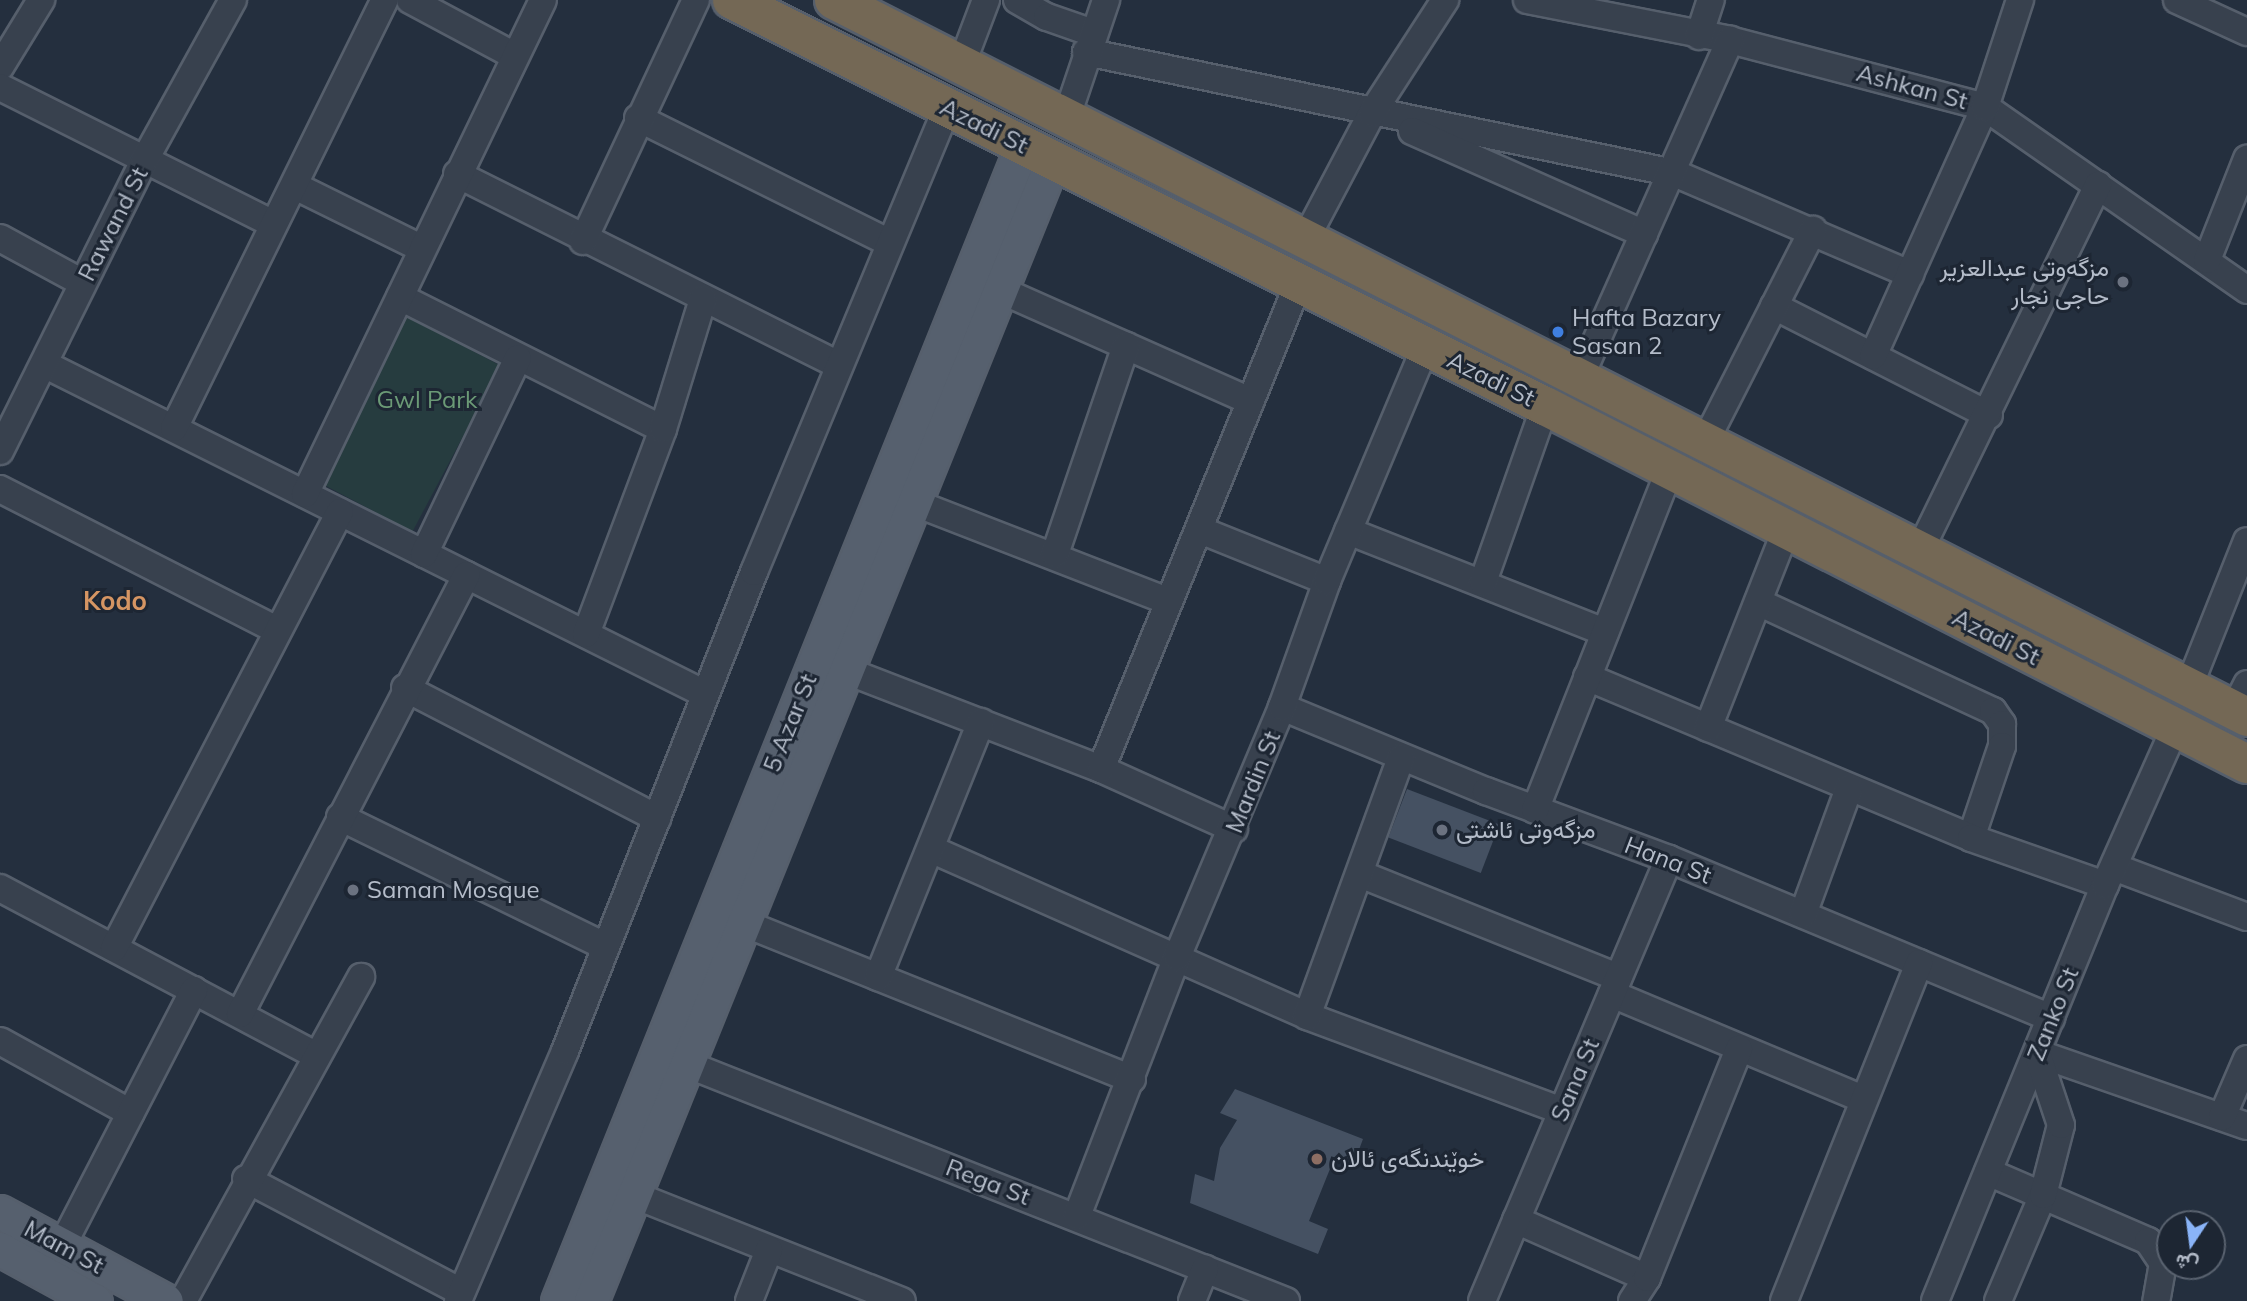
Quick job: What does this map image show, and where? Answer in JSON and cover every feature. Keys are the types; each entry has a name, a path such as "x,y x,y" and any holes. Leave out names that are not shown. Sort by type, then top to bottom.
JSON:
{"highway":[{"name":"Azadi St","path":"732,0 1542,404 2247,764"},
{"name":"Azadi St","path":"836,0 1305,240 1571,370 1921,548 2188,689 2243,704"}],"main road":[{"name":"5 Azar St","path":"591,1301 689,1065 1000,290 1038,153"},
{"name":"5 Azar St","path":"558,1301 784,738 1038,153"},
{"path":"1442,354 1475,363 1487,352 1487,335 1475,324"},
{"path":"1542,404 1532,390 1534,376 1545,366 1571,370"},
{"path":"784,738 815,752"},
{"name":"Mam St","path":"0,1212 166,1301"},
{"name":"Mam St","path":"0,1250 95,1301"}],"street":[{"name":"Rawand St","path":"0,451 47,365 83,283 144,161 233,0"},
{"path":"174,428 385,0"},
{"path":"410,0 513,55"},
{"path":"305,495 513,55 543,0"},
{"path":"583,240 638,118 696,0"},
{"path":"961,66 986,0"},
{"path":"1017,0 1089,42 1372,113 1674,173 1813,230 1910,274"},
{"path":"1066,119 1089,42 1106,0"},
{"path":"1305,240 1372,113 1445,0"},
{"name":"Ashkan St","path":"1527,0 1557,3 1699,36 1730,40 1985,107 2247,290"},
{"path":"1699,36 1711,0"},
{"path":"1873,356 1985,107 2020,0"},
{"path":"2177,0 2247,32"},
{"path":"0,67 34,2"},
{"path":"1571,370 1674,173 1730,40"},
{"path":"0,87 274,224"},
{"path":"246,1179 459,1297 606,947 839,365 947,108"},
{"path":"1372,113 1644,234"},
{"path":"638,118 890,243"},
{"path":"2207,260 2247,159"},
{"path":"457,174 583,240 839,365"},
{"path":"1921,548 1989,415 2098,185"},
{"path":"295,186 421,248"},
{"path":"1706,440 1813,230"},
{"path":"0,238 83,283"},
{"path":"1101,769 1168,601 1200,530 1298,282"},
{"path":"1000,290 1251,401"},
{"path":"400,297 663,429"},
{"path":"586,635 663,429 703,299"},
{"path":"1774,306 1989,415"},
{"path":"1055,554 1126,346"},
{"name":"Mardin St","path":"1077,1216 1177,957 1234,829 1348,531 1442,354"},
{"path":"424,554 518,358"},
{"path":"47,365 705,695"},
{"path":"1483,582 1542,404"},
{"path":"1535,810 1670,469"},
{"path":"0,489 277,630"},
{"path":"915,503 1055,554 1168,601"},
{"path":"114,948 340,512"},
{"path":"1200,530 1327,581"},
{"path":"1708,728 1786,530"},
{"path":"1348,531 1605,632"},
{"path":"2188,689 2247,541"},
{"path":"240,1014 405,688 467,575"},
{"path":"1758,602 1993,711 2002,724 2002,746 1971,838"},
{"path":"847,671 1101,769 1234,829"},
{"path":"1587,677 1971,838 2247,917"},
{"path":"405,688 657,818"},
{"name":"Hana St","path":"1282,707 1401,758 1669,859 2051,1018"},
{"path":"878,977 933,850 981,722"},
{"name":"Zanko St","path":"1934,1301 2109,876 2175,728"},
{"path":"1307,1016 1401,758"},
{"path":"1803,914 1849,788"},
{"path":"340,817 606,947"},
{"path":"933,850 1307,1016 1562,1111"},
{"name":"Sana St","path":"1482,1301 1669,859"},
{"path":"1360,874 1615,985 1739,1049 1863,1098"},
{"path":"0,888 316,1055"},
{"path":"746,924 1132,1079"},
{"path":"1784,1301 1919,963"},
{"path":"183,1301 246,1179 361,977"},
{"path":"62,1247 194,990"},
{"path":"0,1041 131,1113"},
{"path":"1632,1301 1647,1278 1739,1049"},
{"path":"2037,1053 2247,1126"},
{"path":"1997,1301 2043,1195 2061,1125 2037,1053"},
{"path":"2222,1117 2247,1059"},
{"name":"Rega St","path":"689,1065 1077,1216 1286,1301"},
{"path":"1988,1172 2148,1241 2163,1263 2156,1301"},
{"path":"634,1195 902,1301"},
{"path":"1516,1220 1647,1278"},
{"path":"749,1301 769,1250"},
{"path":"1192,1301 1205,1269"}],"green space":[{"name":"Gwl Park","path":"407,316 501,366 412,532 319,482"}],"building":[{"name":"مزگەوتی ئاشتی","path":"1407,789 1499,824 1481,873 1388,838"},
{"path":"1235,1089 1363,1139 1353,1166 1334,1159 1309,1221 1328,1229 1318,1254 1190,1203 1195,1174 1214,1181 1220,1148 1237,1120 1220,1113"}],"place":[{"name":"مزگەوتی عبدالعزير حاجی نجار","path":"2123,282"},
{"name":"Hafta Bazary Sasan 2","path":"1558,332"},
{"name":"مزگەوتی ئاشتی","path":"1442,830"},
{"name":"Saman Mosque","path":"353,890"},
{"name":"خوێندنگەی ئالان","path":"1317,1159"}],"district":[{"name":"Kodo","path":"115,601"}]}
